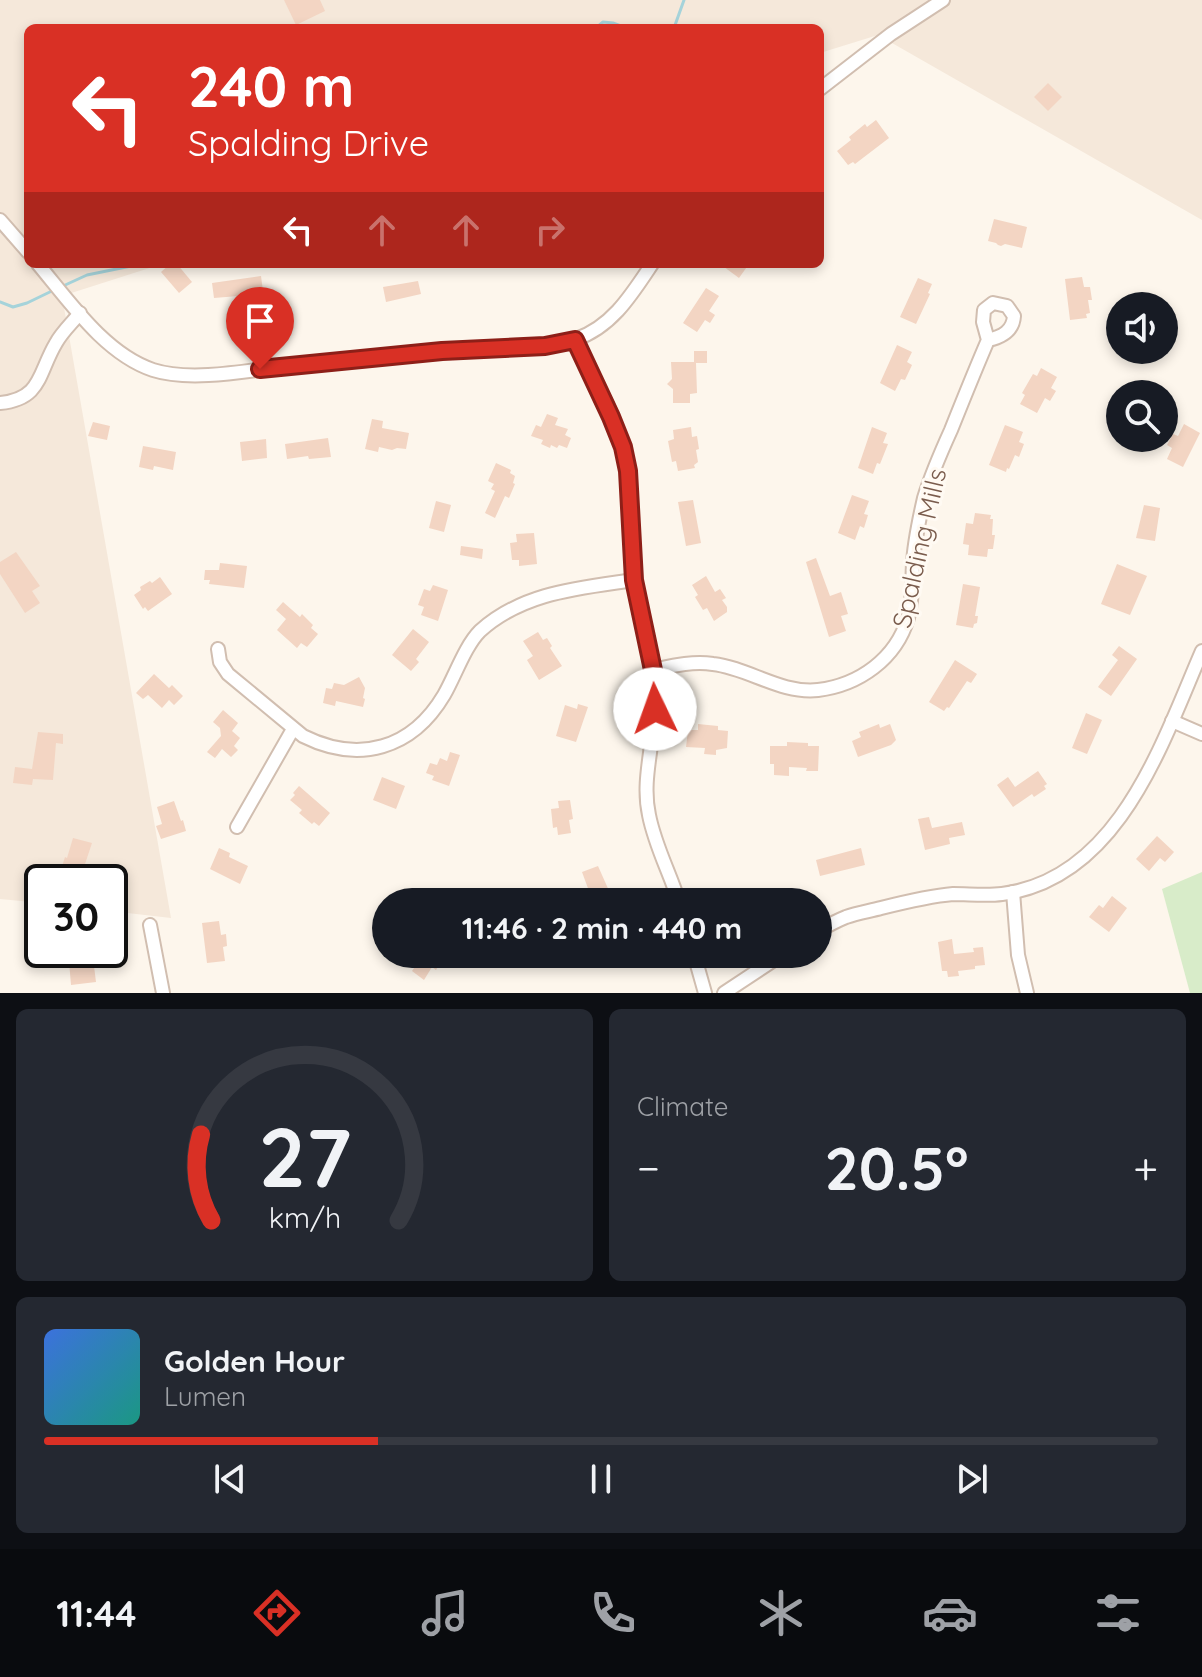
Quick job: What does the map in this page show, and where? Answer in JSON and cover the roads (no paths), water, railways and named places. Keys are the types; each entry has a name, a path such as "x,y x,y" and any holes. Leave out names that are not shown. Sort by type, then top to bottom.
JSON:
{"street":[{"path":"824,86 861,56 943,0"},
{"path":"0,220 24,247"},
{"path":"41,268 110,346 126,358 153,370 180,375 442,351 545,346 575,340 600,327 622,307 649,268"},
{"path":"0,403 21,399 36,386 56,343 80,313"},
{"path":"575,340 611,417 623,447 628,471 634,580 653,670 655,709 647,776 648,813 674,888"},
{"name":"Spalding Mills","path":"653,670 688,663 712,663 784,687 814,690 850,683 881,663 897,643 907,621 912,599 915,540 925,497 988,340"},
{"path":"218,649 220,662 228,674 293,729 316,742 344,750 370,750 415,731 430,716 474,639 498,618 520,605 550,594 634,580"},
{"path":"832,924 846,917 930,896 1013,892 1038,885 1078,863 1122,816 1140,788 1202,651"},
{"path":"1172,721 1202,734"},
{"path":"237,827 293,729"},
{"path":"1013,892 1018,955 1027,993"},
{"path":"150,925 163,993"},
{"path":"698,968 705,993"},
{"path":"724,993 762,968"}],"waterway":[{"path":"675,24 684,0"},
{"path":"601,24 616,24"},
{"path":"63,286 87,275 121,268"},
{"path":"0,302 13,307 56,289"}]}
